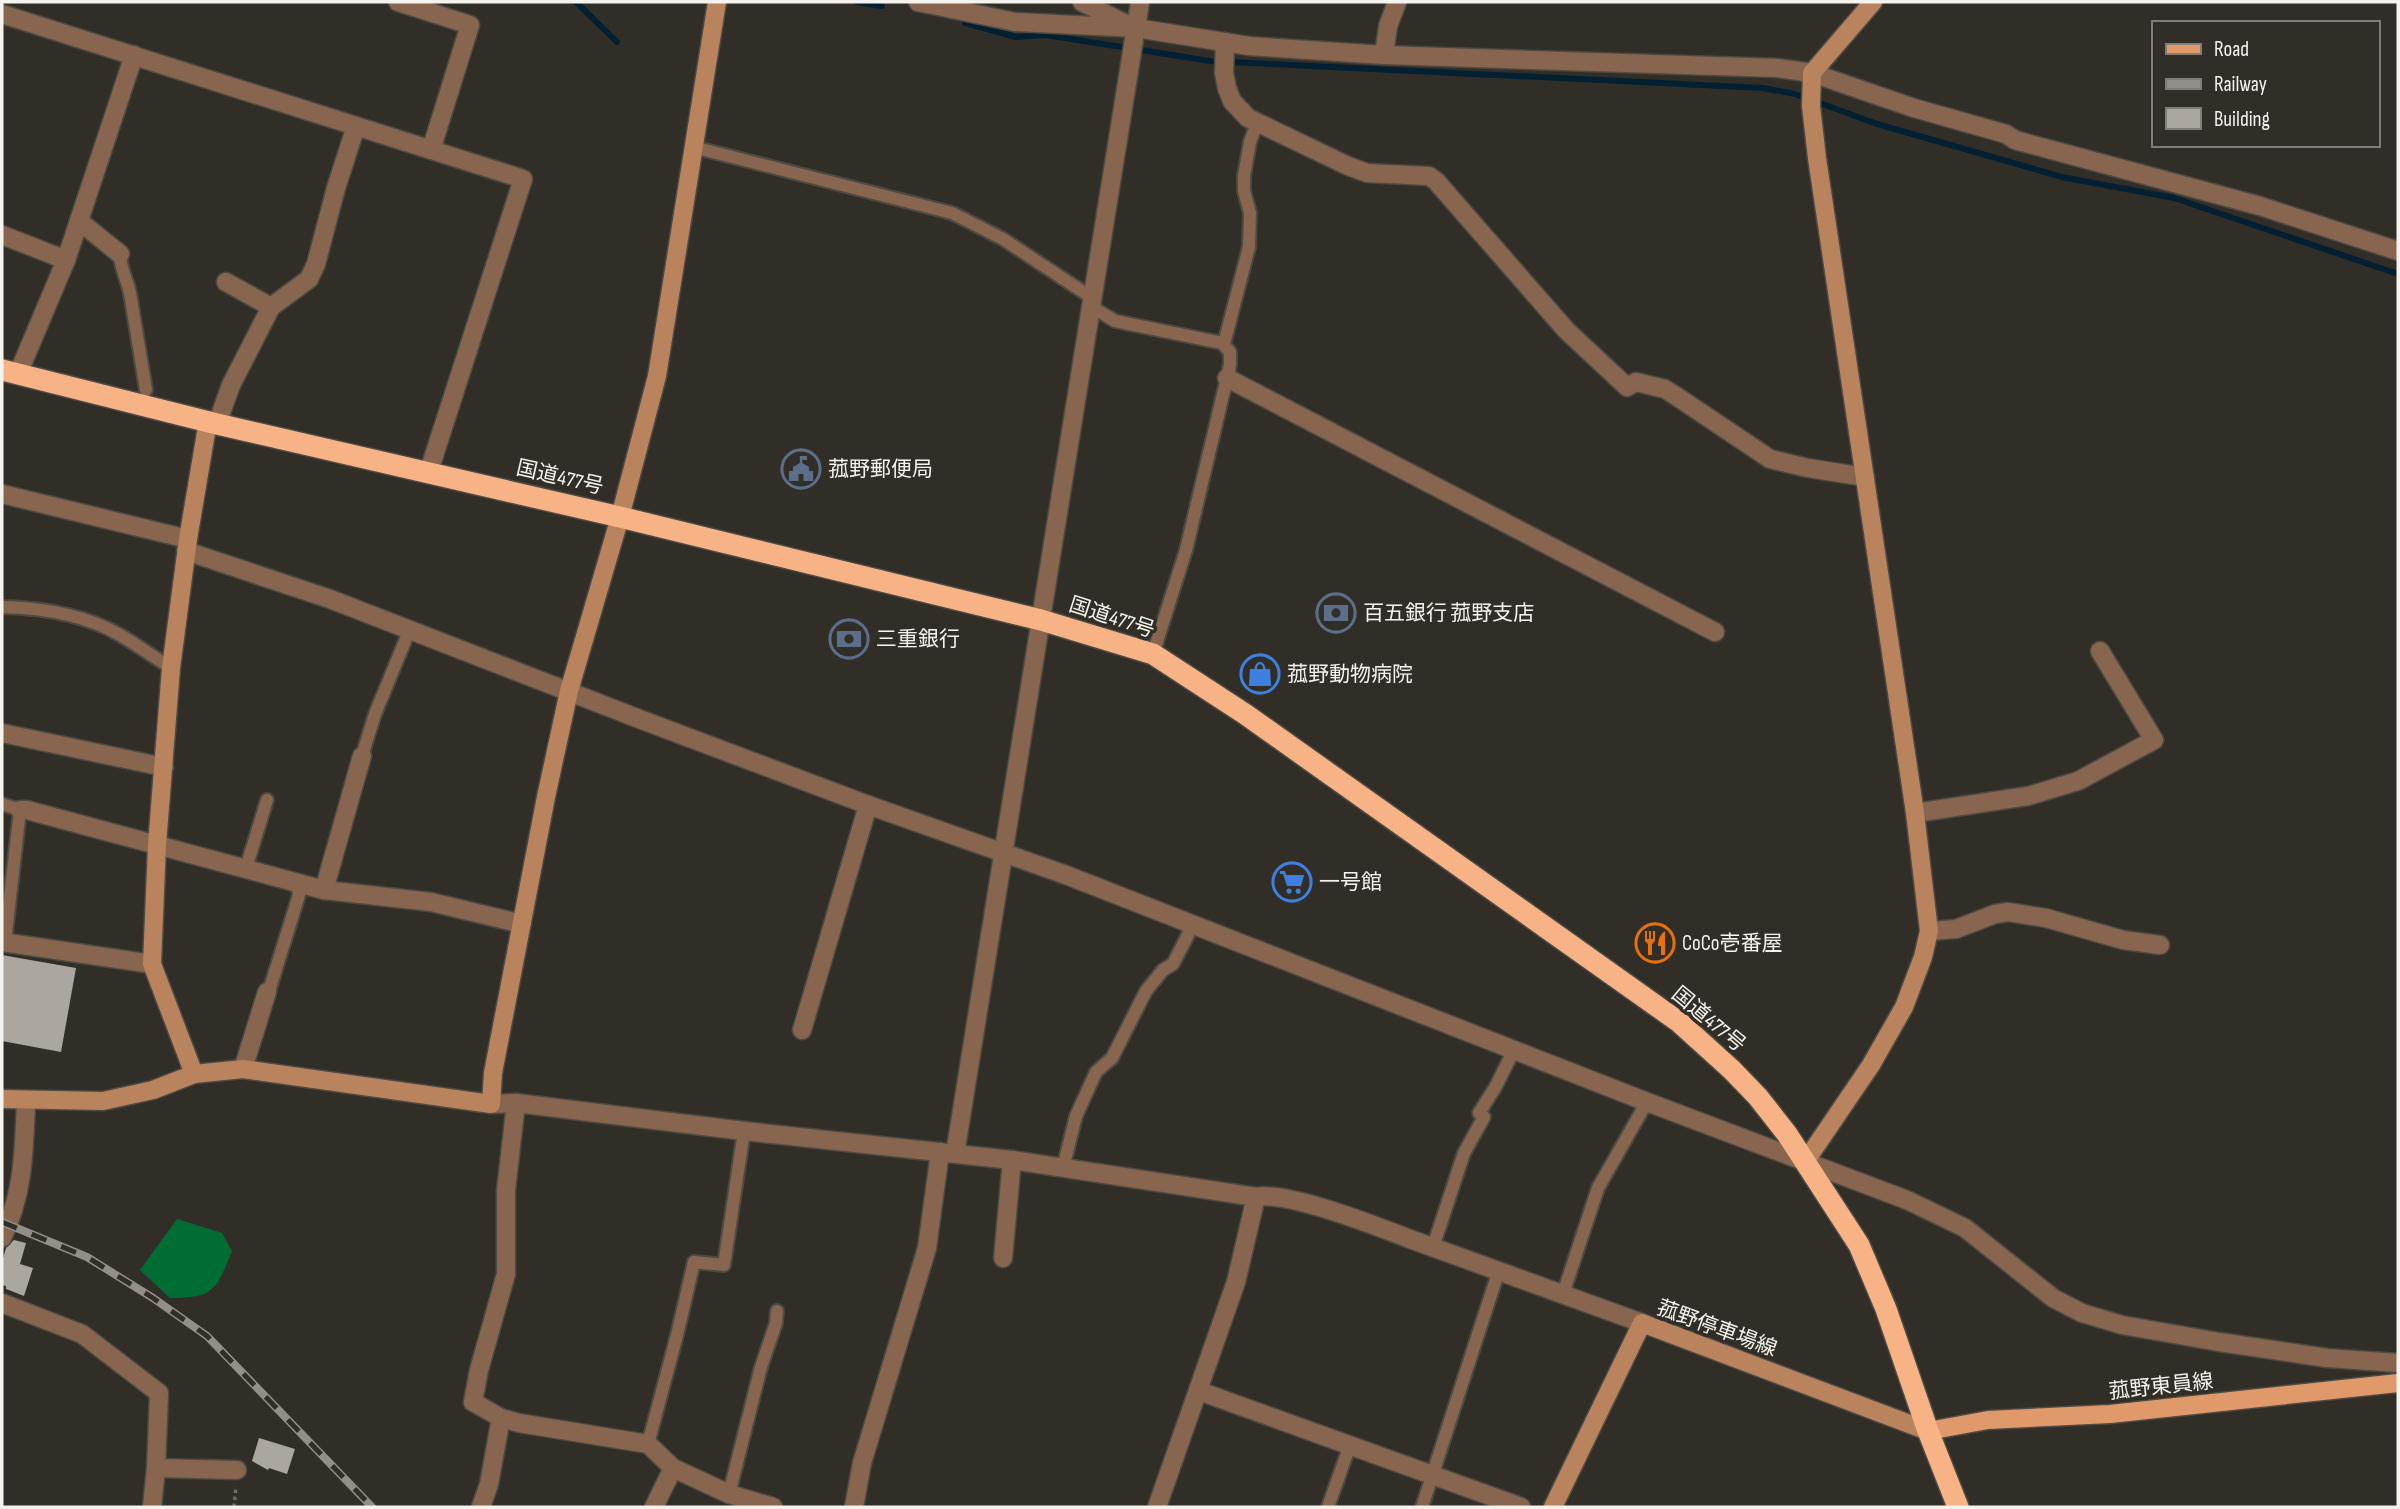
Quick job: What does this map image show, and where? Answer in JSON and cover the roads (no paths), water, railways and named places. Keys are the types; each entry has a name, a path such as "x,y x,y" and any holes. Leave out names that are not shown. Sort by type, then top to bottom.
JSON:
{"highway":[{"name":"国道477号","path":"10,372 1041,620 1153,654 1245,714 1679,1022 1758,1097 1805,1162 1859,1245 1886,1309 1928,1431 1958,1507"}],"main road":[{"name":"菰野東員線","path":"1928,1431 1988,1420 2110,1414 2398,1382"}],"street":[{"path":"491,1104 493,1073 569,691 620,517 657,376 717,2"},
{"path":"918,2 1015,22 1135,32 1225,46 1384,55 1777,68 2006,134 2015,140 2260,206 2398,251"},
{"path":"1082,2 1135,32"},
{"path":"854,1507 862,1463 927,1248 1005,855 1140,2"},
{"path":"1384,55 1388,26 1397,2"},
{"path":"1805,1162 1871,1065 1904,1007 1923,957 1929,931 1915,813 1811,106 1812,79 1873,2"},
{"path":"404,3 470,25 432,150"},
{"path":"5,13 523,179 429,471"},
{"path":"1225,46 1224,73 1232,101 1248,118 1367,173 1429,176 1566,330 1627,387 1636,382 1665,389 1770,459 1864,477"},
{"path":"10,372 66,260 134,55"},
{"path":"194,1074 152,964 157,845 171,668 187,545 212,422 271,307 309,278 316,264 335,188 356,126"},
{"path":"79,221 120,254"},
{"path":"2,235 66,260"},
{"path":"226,282 271,307"},
{"path":"1227,379 1714,632"},
{"path":"2,494 187,545 868,805 1066,875 1906,1200 1965,1228 2053,1298 2082,1313 2122,1325 2219,1342 2327,1357 2398,1363"},
{"path":"1915,813 2028,796 2078,780 2154,740 2100,651"},
{"path":"2,733 164,767"},
{"path":"324,890 362,756"},
{"path":"802,1030 868,805"},
{"path":"20,810 324,890 431,902 522,923"},
{"path":"1929,931 1956,929 1995,914 2008,912 2046,918 2123,940 2160,945"},
{"path":"4,942 152,964"},
{"path":"243,1069 267,992"},
{"path":"2,1099 103,1101 153,1090 194,1074 243,1069 491,1104 516,1103 1013,1160 1256,1197 1266,1195 1311,1205 1642,1323"},
{"path":"2,1238 22,1182 26,1100"},
{"path":"516,1103 506,1190 506,1274 473,1402 501,1418 519,1423 648,1444 673,1468 729,1494 773,1507"},
{"path":"1003,1258 1013,1160"},
{"path":"1157,1507 1236,1282 1256,1197"},
{"path":"2,1303 82,1334 159,1393 152,1507"},
{"name":"菰野停車場線","path":"1553,1507 1642,1323 1928,1431"},
{"path":"1199,1391 1521,1507"},
{"path":"481,1507 489,1484 501,1418"},
{"path":"156,1468 237,1470"},
{"path":"654,1507 673,1468"}],"lane":[{"path":"1222,343 1249,247 1250,213 1244,191 1244,176 1250,142 1257,123"},
{"path":"693,147 953,213 1003,239 1115,320 1222,343 1230,352 1227,379 1186,550 1153,654"},
{"path":"120,254 120,266 130,293 146,390"},
{"path":"2,607 36,608 83,620 118,633 171,668"},
{"path":"362,756 375,714 410,629"},
{"path":"246,868 267,800"},
{"path":"2,804 20,810 4,942"},
{"path":"267,992 299,895 298,883"},
{"path":"1063,1168 1076,1116 1096,1073 1112,1058 1146,991 1163,970 1173,964 1193,925"},
{"path":"1433,1247 1464,1153 1484,1117 1479,1113 1514,1050"},
{"path":"1563,1294 1598,1188 1647,1102"},
{"path":"648,1444 694,1262 724,1265 744,1131"},
{"path":"1422,1507 1499,1270"},
{"path":"729,1494 777,1311"},
{"path":"1328,1507 1350,1445"}],"waterway":[{"path":"576,2 617,42"},
{"path":"857,2 882,6"},
{"path":"965,23 1016,37 1046,35 1210,61 1763,88 1795,94 1877,124 2062,177 2174,198 2398,274"}],"railway":[{"path":"2,1222 87,1257 207,1336 372,1507"}],"place":[{"name":"菰野郵便局","path":"801,469"},
{"name":"百五銀行 菰野支店","path":"1336,613"},
{"name":"三重銀行","path":"849,639"},
{"name":"菰野動物病院","path":"1260,674"},
{"name":"一号館","path":"1292,882"},
{"name":"CoCo壱番屋","path":"1655,943"}]}
